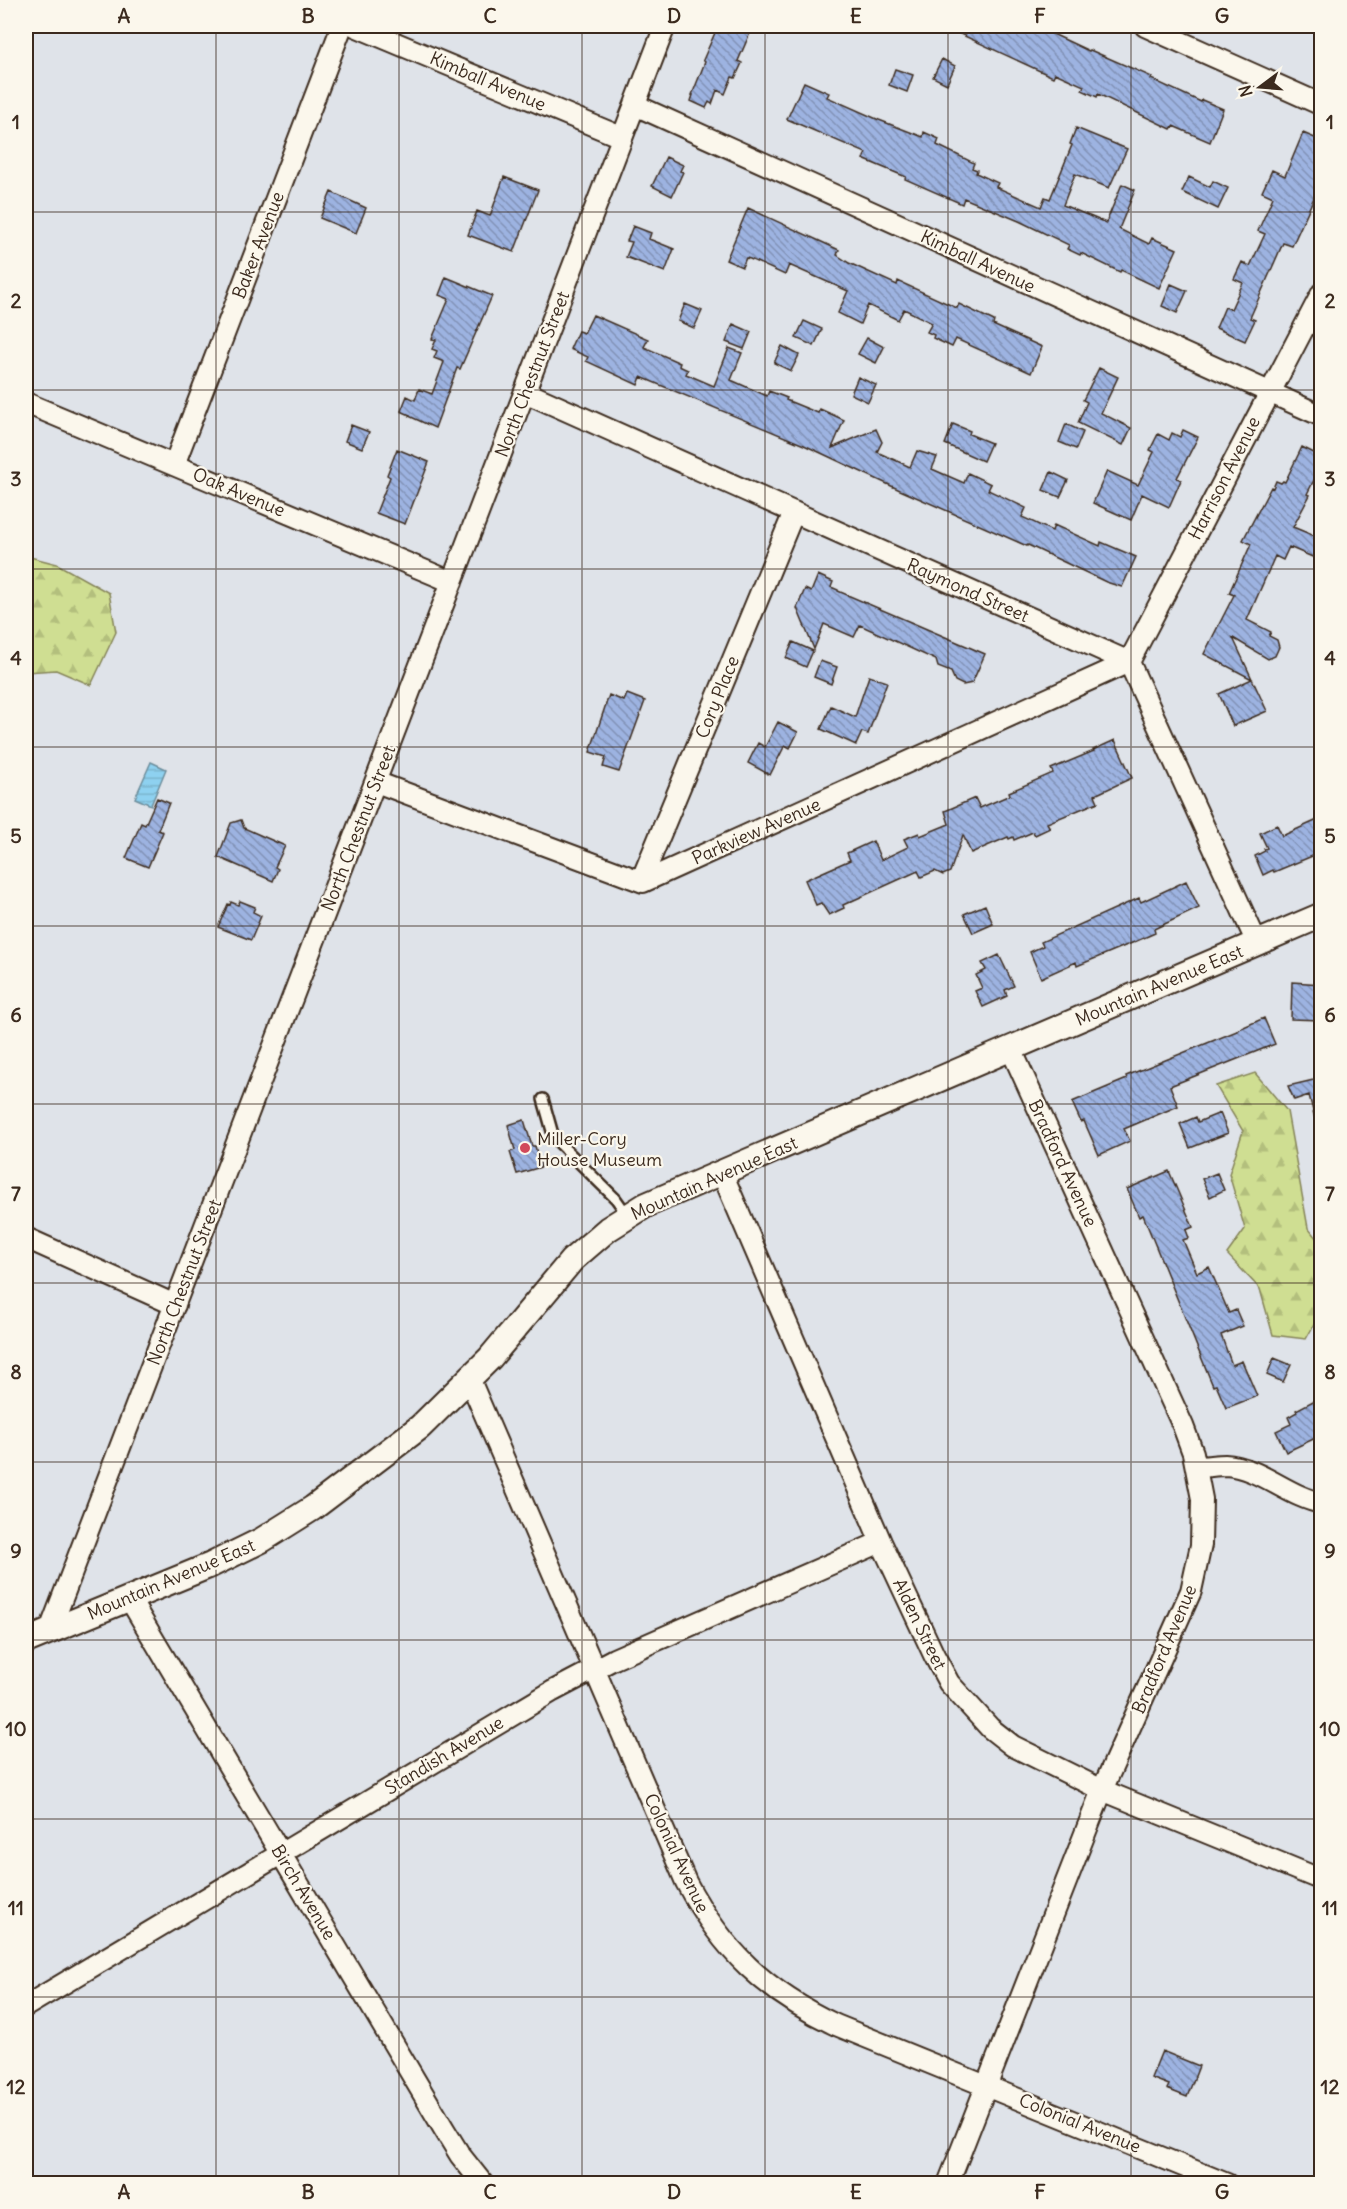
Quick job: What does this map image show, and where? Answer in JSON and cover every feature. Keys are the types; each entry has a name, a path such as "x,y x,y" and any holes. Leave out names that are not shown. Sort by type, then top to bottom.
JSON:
{"street":[{"name":"Baker Avenue","path":"174,465 342,26"},
{"name":"Kimball Avenue","path":"355,26 621,137"},
{"name":"North Chestnut Street","path":"50,1630 665,26"},
{"path":"1145,26 1322,105"},
{"name":"Kimball Avenue","path":"635,105 1322,416"},
{"name":"Harrison Avenue","path":"1129,663 1322,293"},
{"name":"Raymond Street","path":"525,392 1129,663"},
{"name":"Oak Avenue","path":"26,403 452,582"},
{"name":"Cory Place","path":"641,881 794,512"},
{"path":"1129,663 1257,943"},
{"name":"Parkview Avenue","path":"641,881 1129,663"},
{"path":"376,782 641,881"},
{"name":"Mountain Avenue East","path":"26,1641 211,1565 252,1545 313,1508 420,1427 490,1358 572,1260 608,1229 646,1204 1322,915"},
{"name":"Bradford Avenue","path":"948,2184 1102,1790 1194,1580 1202,1545 1202,1499 1197,1467 1183,1426 1011,1049"},
{"name":"Alden Street","path":"722,1173 881,1542 934,1655 949,1683 969,1707 1013,1746 1102,1790 1322,1880"},
{"path":"26,1238 175,1305"},
{"name":"Colonial Avenue","path":"469,1378 686,1882 717,1933 737,1956 759,1977 809,2012 1227,2184"},
{"path":"1197,1467 1226,1465 1245,1469 1305,1498 1322,1503"},
{"name":"Standish Avenue","path":"26,2006 496,1724 595,1669 624,1654 881,1542"},
{"name":"Birch Avenue","path":"129,1598 444,2129 460,2155 483,2184"}],"lane":[{"path":"543,1099 554,1138 616,1199 628,1216"}],"green space":[{"path":"26,556 57,564 109,593 116,632 91,685 56,670 26,672"},
{"path":"1255,1073 1287,1111 1308,1228 1321,1244 1321,1312 1306,1339 1273,1335 1260,1289 1227,1254 1245,1229 1229,1174 1243,1131 1216,1086"}],"water":[{"path":"151,762 166,769 151,805 135,798"}],"building":[{"path":"718,26 753,26 738,61 742,63 735,78 732,77 725,94 717,90 712,104 709,102 706,108 691,101 705,62 703,60"},
{"path":"943,26 1036,26 1152,77 1151,79 1201,102 1202,100 1223,109 1210,142 1173,126 1171,129 1098,94 1097,97 1082,90 1084,86 1055,73 1053,77"},
{"path":"942,59 955,66 947,84 933,77"},
{"path":"895,69 913,75 907,92 889,85"},
{"path":"804,82 829,93 827,97 879,120 923,137 924,132 939,139 937,145 974,163 972,168 977,170 976,173 998,183 996,187 1041,207 1045,197 1050,199 1072,145 1070,144 1076,128 1127,149 1109,188 1075,174 1063,205 1106,223 1122,184 1135,190 1119,229 1149,244 1152,238 1177,249 1159,288 1067,249 1069,245 1019,221 964,198 962,204 905,179 906,177 863,159 866,153 787,119"},
{"path":"1303,133 1322,141 1322,180 1292,246 1283,243 1250,318 1255,320 1245,341 1216,328 1225,307 1231,309 1243,283 1234,279 1242,262 1250,266 1265,234 1258,231 1273,197 1262,192 1272,170 1285,176"},
{"path":"666,157 683,165 680,171 683,172 672,196 652,186"},
{"path":"504,177 538,190 514,252 468,235 477,211 490,216"},
{"path":"1189,177 1210,187 1213,181 1228,188 1218,209 1182,192"},
{"path":"331,192 366,208 356,233 320,218"},
{"path":"748,208 839,250 837,255 849,263 897,285 898,281 957,308 959,304 994,321 993,325 1042,347 1031,373 956,339 952,347 933,338 934,335 927,332 932,323 904,309 898,320 868,305 860,324 838,313 848,291 789,265 785,275 750,259 746,258 742,267 726,260"},
{"path":"633,226 651,233 649,239 674,249 665,272 626,257 632,242 627,241"},
{"path":"446,277 492,296 460,369 457,368 435,428 401,411 407,396 415,400 419,389 432,394 444,362 434,358 437,351 432,349 436,340 432,339 449,299 439,295"},
{"path":"1171,284 1187,291 1177,313 1162,306"},
{"path":"685,304 702,311 694,328 678,321"},
{"path":"593,315 648,339 644,347 680,363 679,366 688,370 686,374 714,386 729,348 742,353 731,380 767,396 769,391 818,413 820,409 844,420 832,448 876,429 882,442 877,452 910,467 917,451 937,457 932,469 964,483 968,473 991,484 988,490 1026,508 1022,517 1052,531 1054,525 1100,546 1101,542 1136,557 1122,587 1106,582 804,445 641,377 638,385 586,361 588,357 570,349 578,331 584,333"},
{"path":"804,321 822,329 814,346 796,338"},
{"path":"733,324 751,332 744,349 726,342"},
{"path":"867,338 884,347 876,363 858,354"},
{"path":"782,346 799,355 791,371 774,363"},
{"path":"1099,368 1118,377 1101,413 1131,428 1123,445 1078,423 1087,402 1083,400"},
{"path":"858,377 876,385 868,402 851,394"},
{"path":"953,424 991,443 983,461 945,444"},
{"path":"1066,424 1083,432 1076,449 1059,442"},
{"path":"351,425 369,432 362,448 345,441"},
{"path":"1183,430 1198,437 1177,478 1181,480 1169,507 1142,494 1131,520 1093,503 1107,471 1138,485 1154,452 1150,450 1158,434 1169,440 1172,433 1180,437"},
{"path":"1302,447 1322,457 1322,464 1307,494 1310,495 1293,527 1322,539 1322,561 1289,547 1283,560 1275,556 1247,620 1271,632 1269,636 1277,640 1279,647 1275,656 1268,659 1233,638 1267,711 1233,726 1219,694 1252,679 1204,654 1234,595 1229,593 1251,544 1243,540 1271,487 1273,488 1276,481 1285,482"},
{"path":"397,449 429,462 405,524 376,513 390,477 387,475"},
{"path":"1051,472 1068,480 1060,497 1043,490"},
{"path":"818,575 833,582 831,587 838,591 985,654 972,683 963,685 955,681 951,672 938,667 936,660 860,625 854,637 824,624 814,649 797,608 805,589 811,592"},
{"path":"793,642 813,651 806,667 786,658"},
{"path":"820,661 837,667 831,684 814,677"},
{"path":"869,676 887,682 868,734 862,732 856,745 821,729 831,706 855,717"},
{"path":"627,694 645,701 619,772 603,767 606,757 590,752 609,695 624,701"},
{"path":"778,722 798,732 790,748 785,745 770,775 748,763 758,743 765,747"},
{"path":"1115,740 1132,778 1095,795 1098,802 1047,823 1050,828 1035,835 1033,832 1014,840 1013,837 1009,839 1008,837 971,853 963,835 950,872 943,875 935,871 921,877 918,871 843,905 844,908 829,915 821,903 816,905 805,880 850,860 847,853 873,841 881,860 908,847 904,839 919,833 920,836 949,824 945,811 975,798 980,808 1010,795 1009,792 1053,773 1051,769"},
{"path":"157,798 169,803 158,830 163,832 148,867 126,858 141,823 145,825"},
{"path":"1322,818 1322,852 1263,875 1255,856 1267,848 1260,833 1277,825 1282,836"},
{"path":"241,820 244,828 285,846 275,867 278,869 273,881 218,857 231,823"},
{"path":"1186,881 1199,908 1154,929 1155,933 1077,966 1076,962 1041,978 1030,952 1043,946 1041,942 1139,898 1141,902"},
{"path":"240,901 255,907 253,912 261,916 251,940 218,927 228,904 230,905 231,902 238,905"},
{"path":"985,905 993,924 973,933 964,914"},
{"path":"999,955 1014,986 1005,990 1007,996 983,1007 975,991 982,988 976,975 986,970 982,963"},
{"path":"1292,982 1322,984 1322,1020 1291,1019"},
{"path":"1264,1018 1275,1044 1170,1086 1178,1106 1124,1129 1130,1141 1099,1155 1084,1121 1081,1122 1072,1102 1127,1079 1126,1076"},
{"path":"1322,1078 1322,1122 1316,1123 1309,1095 1294,1100 1288,1086"},
{"path":"1220,1113 1228,1133 1190,1148 1180,1124 1196,1117 1198,1122"},
{"name":"Miller-Cory House Museum","path":"524,1120 541,1167 517,1174 510,1152 515,1150 508,1125"},
{"path":"1169,1171 1193,1227 1186,1230 1189,1238 1183,1240 1197,1273 1209,1267 1229,1313 1236,1310 1243,1326 1221,1335 1232,1365 1242,1361 1257,1396 1226,1408 1216,1385 1213,1386 1143,1215 1139,1217 1127,1189"},
{"path":"1217,1173 1224,1190 1210,1197 1202,1179"},
{"path":"1274,1358 1291,1365 1283,1382 1267,1375"},
{"path":"1315,1400 1322,1414 1322,1435 1286,1452 1276,1431 1291,1424 1288,1417 1297,1412 1296,1410"},
{"path":"1162,2051 1199,2066 1187,2097 1167,2089 1169,2085 1151,2078"}],"place":[{"name":"Miller-Cory House Museum","path":"525,1148"}]}
